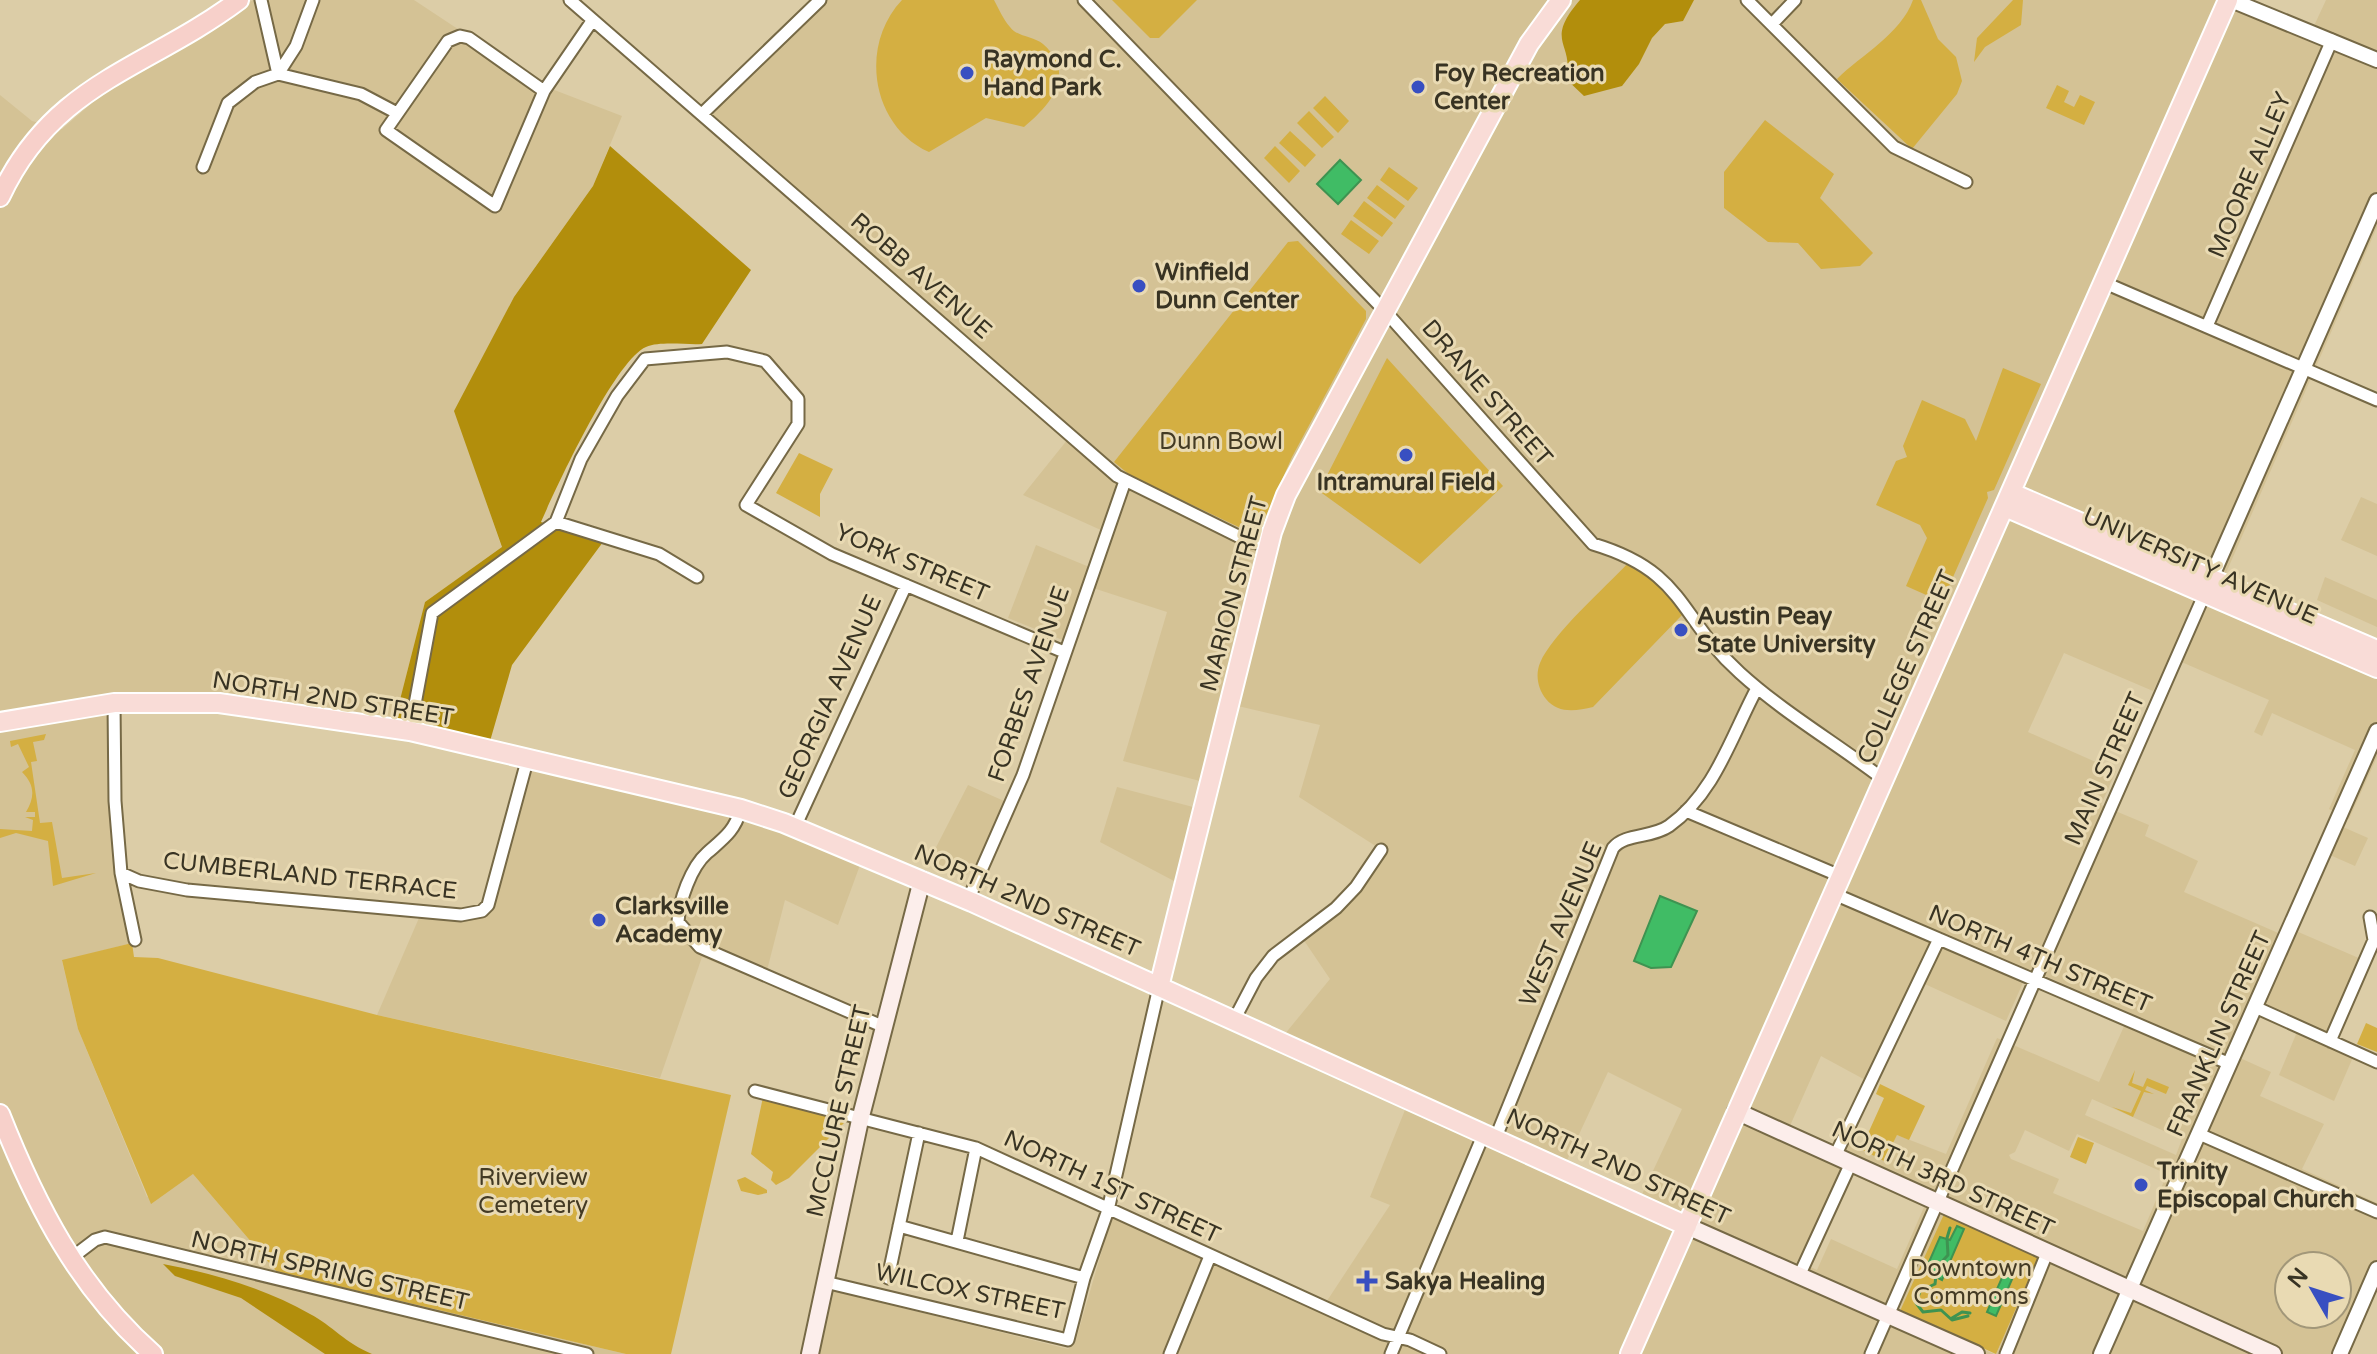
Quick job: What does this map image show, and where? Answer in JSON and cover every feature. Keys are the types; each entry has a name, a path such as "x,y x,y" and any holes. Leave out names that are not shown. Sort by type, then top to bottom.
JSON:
{"highway":[{"path":"0,197 20,160 73,101 239,0"},
{"path":"0,1114 26,1179 70,1259 117,1320 153,1354"}],"main road":[{"name":"MARION STREET","path":"1159,987 1269,546 1286,495 1529,44 1561,0"},
{"name":"COLLEGE STREET","path":"1630,1354 2230,0"},
{"name":"UNIVERSITY AVENUE","path":"2009,500 2208,585 2377,650"},
{"name":"UNIVERSITY AVENUE","path":"2208,585 2377,668"},
{"name":"NORTH 2ND STREET","path":"0,722 114,703 200,700 410,731 741,809 795,827 968,900 1976,1354"},
{"name":"MCCLURE STREET","path":"810,1354 882,1026 922,880"},
{"name":"NORTH 3RD STREET","path":"1736,1111 2273,1354"}],"street":[{"path":"261,0 278,74"},
{"path":"278,74 296,46 313,0"},
{"name":"ROBB AVENUE","path":"570,0 1125,481 1248,541 1269,546"},
{"path":"702,114 820,0"},
{"name":"DRANE STREET","path":"1084,0 1385,311 1593,544 1617,551 1657,573 1682,599 1709,644 1757,688 1883,779"},
{"path":"1747,0 1894,147 1966,182"},
{"path":"1772,24 1795,0"},
{"path":"2230,0 2377,60"},
{"path":"544,91 469,38 460,36 448,41 386,130 495,206 544,91 565,56 592,21"},
{"name":"MOORE ALLEY","path":"2207,326 2332,40"},
{"path":"203,167 222,116 234,96 255,82 278,74 361,94 397,113"},
{"name":"MAIN STREET","path":"1871,1354 2377,201"},
{"path":"2105,283 2377,400"},
{"name":"YORK STREET","path":"556,522 581,459 617,396 645,359 727,352 765,361 798,399 798,424 746,505 832,554 1064,652"},
{"name":"FORBES AVENUE","path":"968,900 1023,775 1125,481"},
{"path":"410,731 432,613 556,522 659,554 697,577"},
{"name":"GEORGIA AVENUE","path":"795,827 906,585"},
{"name":"WEST AVENUE","path":"1391,1354 1613,848 1620,841 1659,832 1705,793 1757,688"},
{"path":"114,703 115,801 121,873 135,940"},
{"name":"FRANKLIN STREET","path":"2101,1354 2377,731"},
{"name":"CUMBERLAND TERRACE","path":"121,873 139,881 187,890 461,915 482,911 488,905 527,761"},
{"path":"741,809 734,829 705,854 694,871 678,908 678,922 700,947 882,1026"},
{"path":"1686,811 1840,876"},
{"path":"1234,1020 1256,978 1273,956 1336,908 1356,887 1381,850"},
{"name":"NORTH 4TH STREET","path":"1832,893 2230,1064"},
{"path":"2330,1041 2374,940 2370,917"},
{"path":"1835,1156 1939,939"},
{"name":"MARION STREET","path":"1108,1210 1159,987"},
{"path":"2255,1007 2377,1062"},
{"name":"NORTH 1ST STREET","path":"755,1091 976,1148 1383,1334 1440,1354"},
{"path":"888,1278 919,1133"},
{"path":"2199,1134 2377,1212"},
{"path":"957,1241 976,1148"},
{"path":"1799,1276 1851,1163"},
{"name":"WILCOX STREET","path":"825,1282 1068,1340 1084,1278 1108,1210"},
{"path":"899,1226 1084,1278"},
{"name":"NORTH SPRING STREET","path":"70,1259 95,1240 105,1237 587,1354"},
{"path":"2006,1354 2047,1253"},
{"path":"1170,1354 1210,1256"},
{"path":"2340,1354 2377,1269"}],"shaded area":[{"path":"253,0 414,0 544,86 622,116 593,186 514,297 455,411 502,548 425,602 392,731 314,716 109,708 110,831 132,943 62,961 78,1029 147,1197 193,1174 277,1272 626,1354 0,1354 0,95 32,121 62,129 115,83"},
{"name":"Austin Peay State University","path":"827,0 2221,0 2307,41 2326,0 2377,0 2377,227 2226,573 2126,531 2112,561 2377,679 2377,757 2349,819 2329,809 2355,750 2272,713 2262,736 2254,732 2269,700 2170,657 2153,691 2064,653 2028,732 2116,771 2101,805 2149,825 2145,836 2198,861 2184,892 2292,939 2296,931 2368,962 2335,1038 2357,1048 2334,1101 2279,1075 2297,1032 2259,1015 2240,1058 2271,1072 2260,1096 2324,1124 2302,1169 2377,1203 2377,1289 2348,1354 1996,1354 2039,1256 1900,1311 1994,1354 803,1354 818,1287 1068,1349 1075,1343 1112,1216 1321,1310 1390,1205 1370,1197 1407,1105 1275,1046 1330,979 1303,939 1360,890 1385,852 1299,797 1320,725 1238,706 1193,891 1100,842 1117,787 1193,807 1200,781 1123,761 1167,612 1093,588 1075,645 1008,618 1036,545 1099,571 1112,535 1023,495 1072,434 708,113","holes":["2029,969 2130,1013 2099,1082 1997,1038 1946,1154 1897,1135 1886,1155 1881,1157 1849,1143 1845,1151 1859,1157 1851,1174 1924,1207 1897,1269 1831,1239 1817,1270 1802,1263 1849,1156 1789,1128 1821,1056 1869,1082 1916,980 2006,1021","1608,1072 1682,1109 1637,1205 1562,1171","2092,1099 2182,1139 2176,1155 2085,1115","2025,1130 2069,1151 2077,1134 2167,1174 2143,1231 2053,1193 2059,1179 2011,1159 2009,1155 2015,1152"]},
{"path":"1580,0 1694,0 1683,21 1665,24 1652,38 1639,64 1622,86 1584,96 1566,79 1567,57 1562,42 1563,25"},
{"path":"610,146 751,270 702,344 646,347 633,357 603,399 541,522 603,542 512,665 486,755 392,731 425,602 502,547 454,411 514,297 593,186"},
{"path":"1340,160 1361,180 1338,204 1317,184"},
{"path":"2361,497 2377,504 2377,556 2341,540"},
{"path":"2325,577 2377,600 2377,627 2317,600"},
{"name":"Clarksville Academy","path":"527,761 741,809 863,857 838,925 785,900 764,982 702,957 660,1078 377,1015 422,911 482,911"},
{"path":"968,785 1004,801 975,867 964,877 929,861"},
{"path":"2343,827 2368,838 2355,866 2330,855"},
{"path":"1660,896 1697,911 1671,967 1651,968 1634,961"},
{"path":"1957,1226 1964,1229 1942,1280 1925,1271 1940,1237 1950,1240"},
{"path":"163,1264 220,1277 276,1297 318,1319 372,1354 325,1354 241,1298 175,1276"},
{"path":"2004,1273 2013,1277 1996,1316 1987,1312"}],"green space":[{"name":"Raymond C. Hand Park","path":"902,0 994,0 1013,30 1039,41 1053,56 1059,78 1050,100 1024,127 986,118 929,152 909,140 894,124 884,104 876,61 888,18"},
{"path":"1112,0 1197,0 1159,38 1150,38"},
{"path":"1913,0 1921,0 1938,39 1956,57 1962,81 1957,94 1912,149 1837,79 1890,34"},
{"path":"2013,0 2023,0 2021,25 1985,47 1974,62 1977,38"},
{"path":"2057,85 2069,91 2064,102 2074,107 2080,95 2095,102 2084,125 2046,108"},
{"path":"1325,96 1349,121 1338,133 1313,108"},
{"path":"1309,111 1334,137 1322,148 1297,123"},
{"path":"1765,120 1834,174 1820,198 1873,253 1860,266 1821,269 1798,243 1768,242 1724,208 1724,172"},
{"path":"1290,131 1316,155 1305,167 1279,143"},
{"path":"1275,146 1300,171 1289,183 1264,158"},
{"path":"1389,167 1418,188 1408,201 1380,180"},
{"path":"1377,185 1405,206 1395,219 1367,198"},
{"path":"1364,201 1393,223 1382,237 1353,216"},
{"path":"1351,220 1379,241 1369,254 1341,234"},
{"name":"Dunn Bowl","path":"1298,241 1366,311 1366,319 1292,457 1265,518 1261,523 1249,517 1245,530 1131,476 1114,462 1288,242"},
{"name":"Intramural Field","path":"1387,358 1503,486 1420,564 1319,491"},
{"path":"2003,368 2041,384 1994,490 1987,492 1988,498 1942,602 1906,586 1927,538 1920,525 1876,505 1896,461 1907,457 1903,446 1922,400 1965,419 1976,441"},
{"path":"799,453 833,469 820,494 820,517 776,493"},
{"path":"1628,563 1662,584 1683,614 1593,707 1574,710 1556,707 1546,699 1539,686 1538,672 1546,651"},
{"path":"46,734 44,740 33,742 37,761 31,762 40,823 52,822 62,878 96,873 53,886 48,841 16,833 0,838 0,829 32,831 33,820 25,817 35,817 35,812 26,812 32,791 22,772 29,767 18,744 11,747 10,741"},
{"name":"Riverview Cemetery","path":"132,943 134,957 158,958 377,1015 731,1095 671,1354 626,1354 277,1272 193,1174 151,1204 78,1029 62,960"},
{"path":"2366,1023 2377,1028 2377,1052 2357,1044"},
{"path":"2135,1070 2132,1083 2143,1087 2147,1078 2169,1087 2166,1094 2147,1086 2145,1090 2154,1094 2144,1092 2133,1117 2112,1107 2131,1113 2141,1091 2128,1085"},
{"path":"1880,1084 1925,1106 1909,1140 1897,1135 1884,1161 1861,1149 1884,1098 1876,1094"},
{"path":"763,1097 847,1120 789,1178 776,1185 771,1180 773,1172 751,1154"},
{"path":"2078,1137 2094,1143 2086,1164 2070,1157"},
{"path":"745,1177 767,1190 767,1193 758,1195 741,1191 737,1180"},
{"name":"Downtown Commons","path":"1945,1212 2039,1256 1996,1354 1900,1311"}],"waterway":[{"path":"1950,1228 1948,1255 1937,1267 1935,1284 1920,1291 1916,1303 1923,1312 1941,1310 1952,1320 1968,1316"},
{"path":"1952,1318 1962,1312 1970,1313"}],"place":[{"name":"Raymond C. Hand Park","path":"967,73"},
{"name":"Foy Recreation Center","path":"1418,87"},
{"name":"Winfield Dunn Center","path":"1139,286"},
{"name":"Intramural Field","path":"1406,455"},
{"name":"Austin Peay State University","path":"1681,630"},
{"name":"Clarksville Academy","path":"599,920"},
{"name":"Trinity Episcopal Church","path":"2141,1185"},
{"name":"Sakya Healing","path":"1367,1281"}]}
